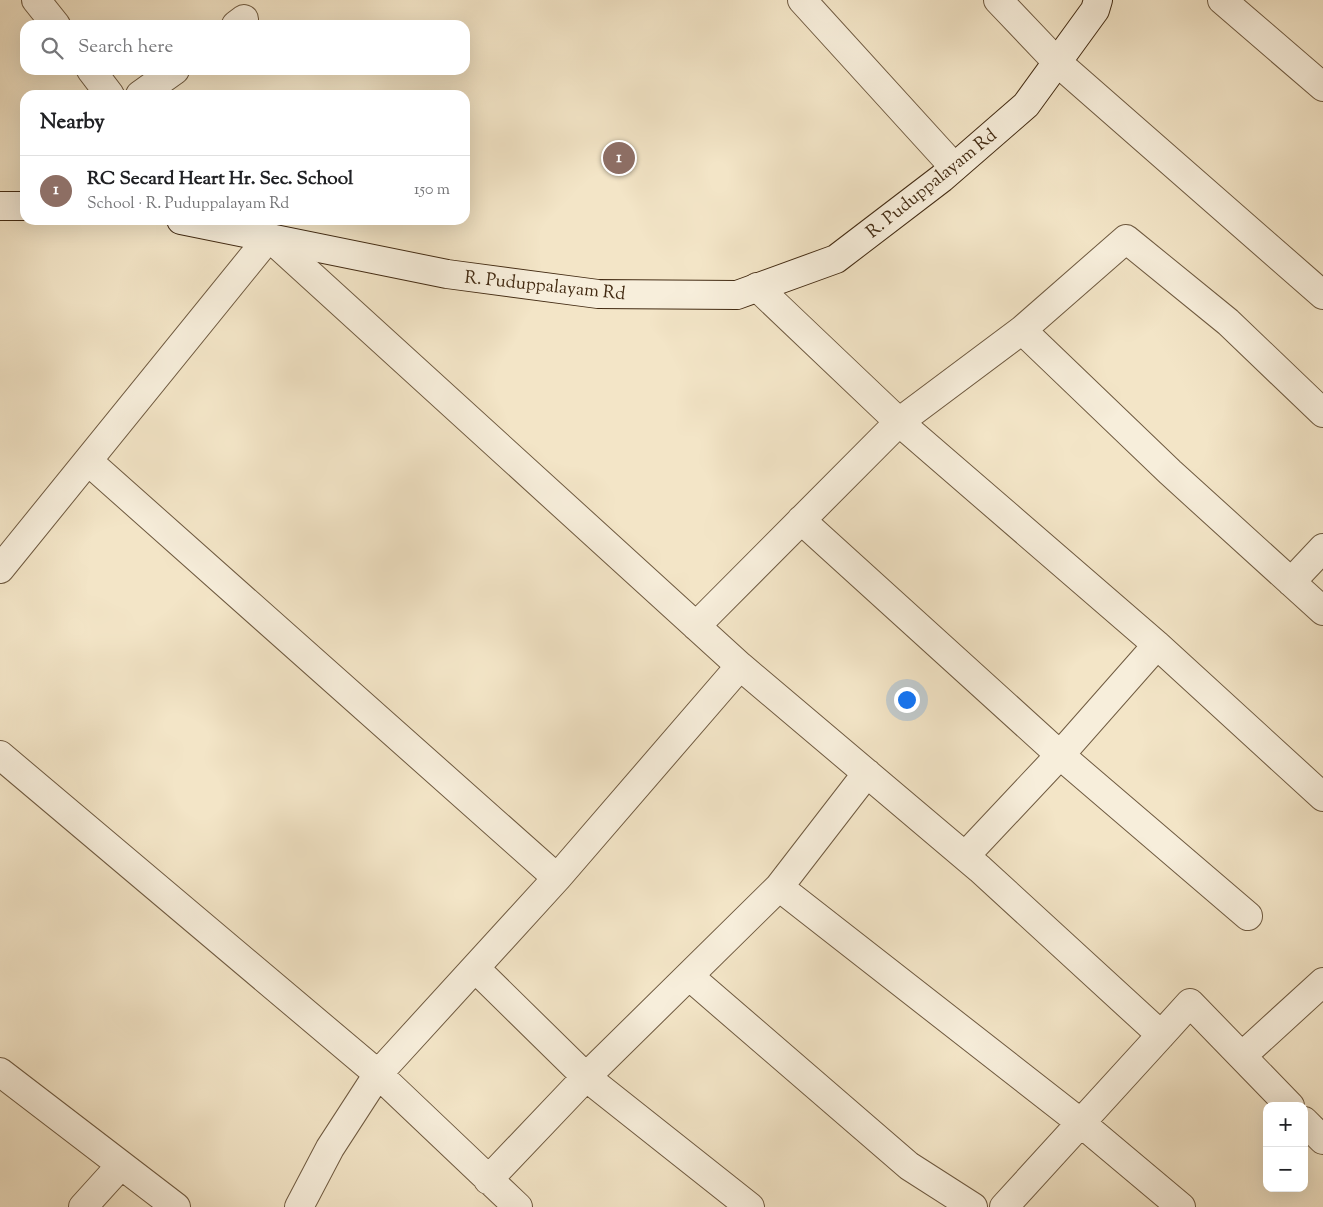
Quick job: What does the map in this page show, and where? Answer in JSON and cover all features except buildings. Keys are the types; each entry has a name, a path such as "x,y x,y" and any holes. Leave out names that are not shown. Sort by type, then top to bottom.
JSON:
{"street":[{"path":"36,0 52,20"},
{"path":"802,0 954,168"},
{"path":"998,0 1057,62 1323,295"},
{"name":"R. Puduppalayam Rd","path":"218,225 447,274 598,294 737,295 836,259 954,168 1026,105 1095,10 1098,0"},
{"path":"1222,0 1323,87"},
{"path":"95,75 106,90"},
{"path":"147,90 168,75"},
{"path":"0,206 20,206"},
{"path":"1,566 269,237 740,666 965,856 1161,1034"},
{"path":"696,626 899,422 1022,330 1126,239 1228,322 1323,413"},
{"path":"757,287 899,422 1157,645 1323,797"},
{"path":"1022,330 1170,472 1323,611"},
{"path":"88,461 557,878"},
{"path":"800,520 1060,755 1248,916"},
{"path":"1291,582 1323,548"},
{"path":"965,856 1060,755 1157,645"},
{"path":"304,1205 330,1148 378,1074 557,878 740,666"},
{"path":"0,755 378,1074 518,1207"},
{"path":"488,1180 586,1077 778,887 867,773"},
{"path":"778,887 1081,1123 1181,1207"},
{"path":"475,968 586,1077 750,1207"},
{"path":"689,976 909,1166 973,1207"},
{"path":"1242,1056 1323,982"},
{"path":"1004,1207 1190,1003 1286,1102"},
{"path":"0,1072 176,1207"},
{"path":"1308,1125 1323,1140"},
{"path":"82,1207 121,1165"}],"place":[{"name":"RC Secard Heart Hr. Sec. School","path":"619,158"}]}
